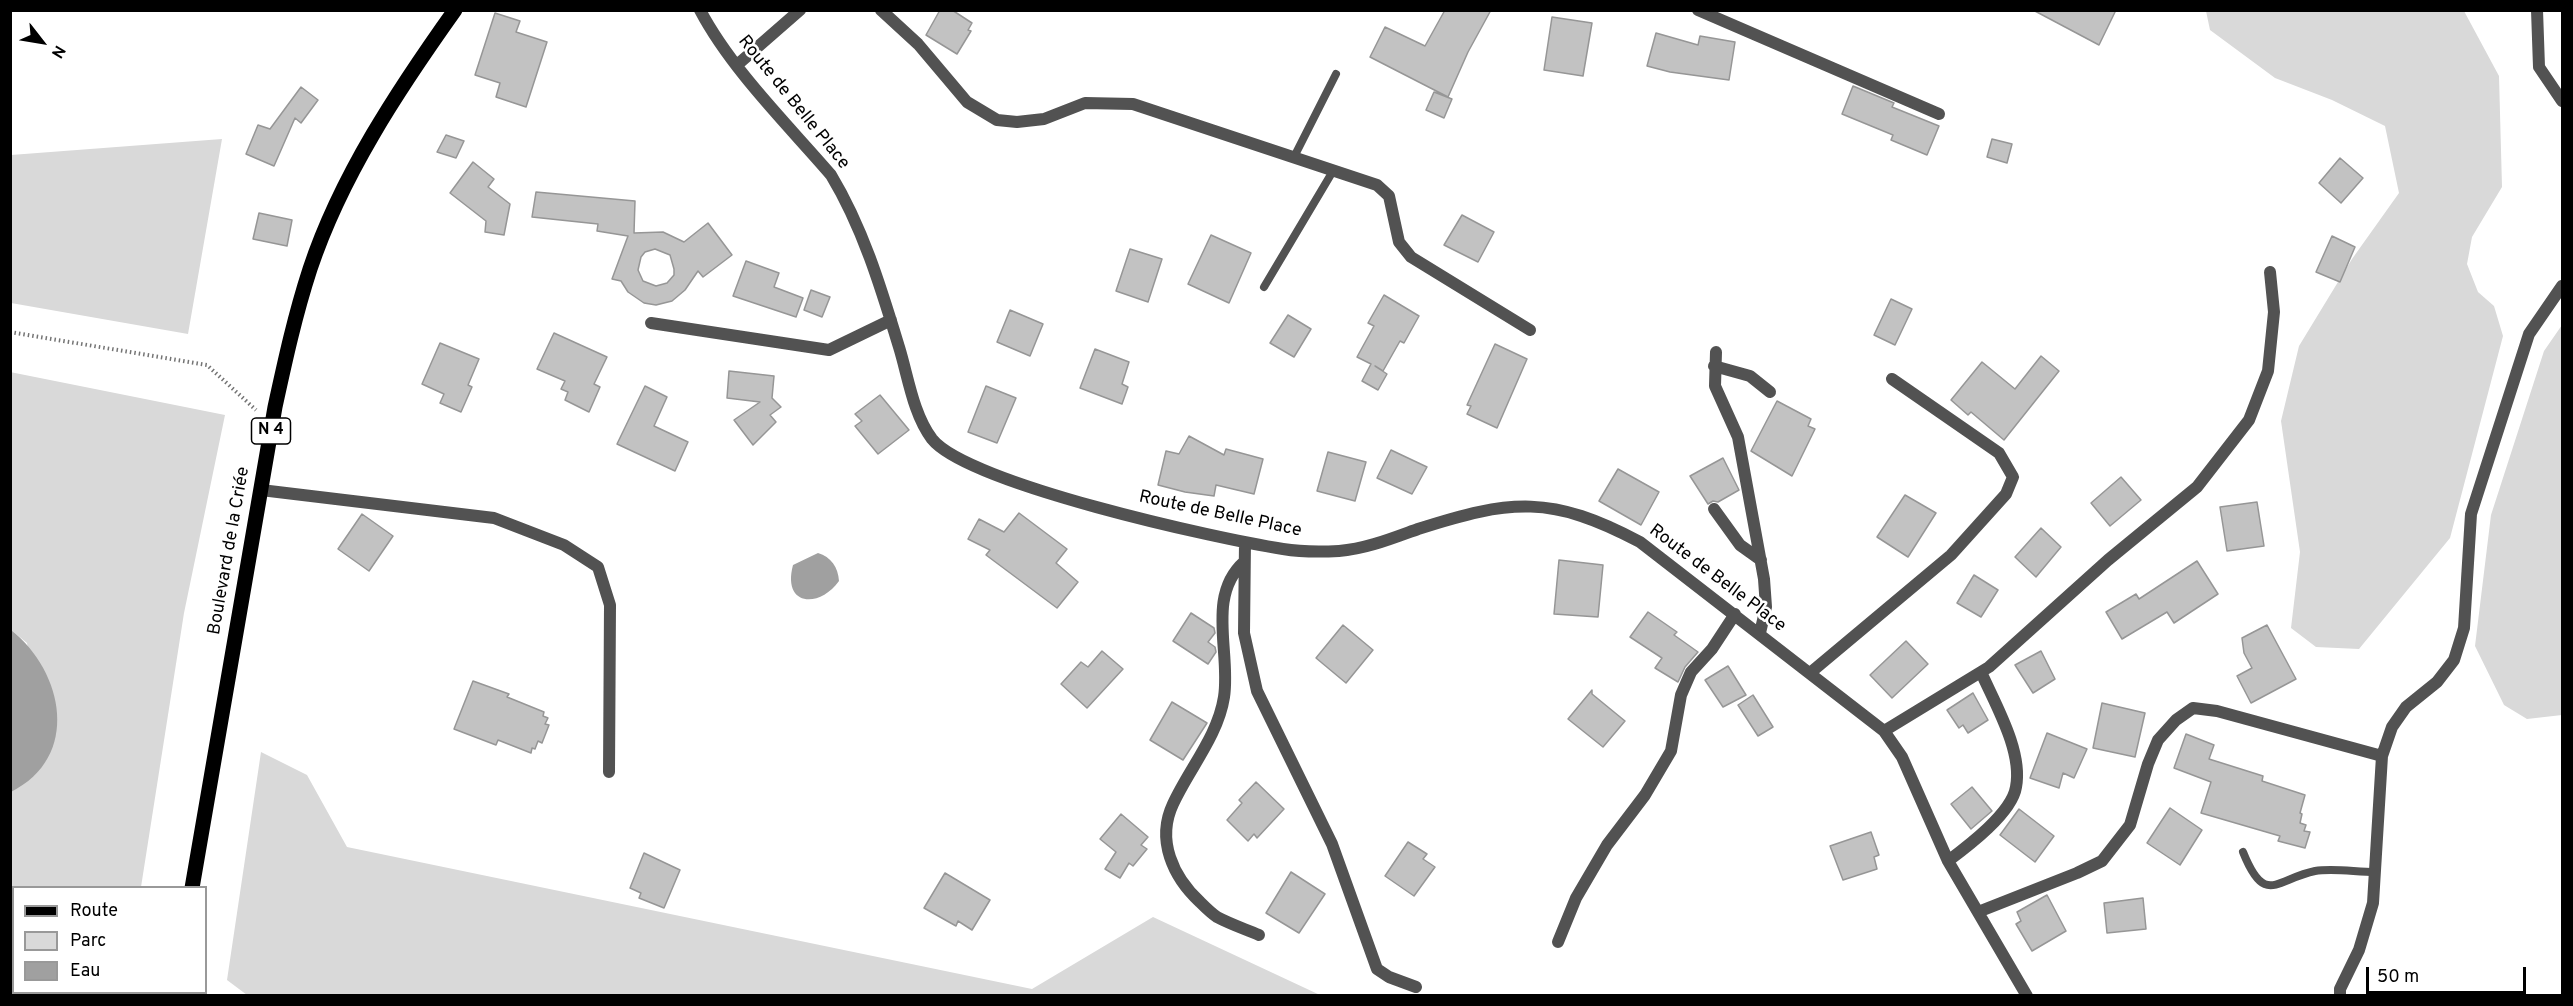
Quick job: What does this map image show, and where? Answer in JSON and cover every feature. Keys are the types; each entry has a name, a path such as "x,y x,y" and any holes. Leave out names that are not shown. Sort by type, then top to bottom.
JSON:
{"main road":[{"name":"Boulevard de la Criée","path":"192,886 272,425 290,337 310,268 329,219 393,101 455,10"}],"street":[{"name":"Route de Belle Place","path":"700,10 708,26 737,65 831,175 840,190 866,246 920,417 933,440 945,451 986,471 1029,486 1135,517 1284,549 1314,552 1343,551 1495,507 1529,505 1563,511 1603,523 1640,542 1884,731 1902,757 1948,861 2027,996"},
{"path":"737,65 800,10"},
{"path":"881,10 918,44 967,102 997,120 1017,122 1044,119 1085,103 1133,104 1377,184 1389,196 1399,242 1411,257 1530,330"},
{"path":"1698,10 1939,114"},
{"path":"2537,10 2540,67 2562,101"},
{"path":"1884,731 1981,672 2108,560 2197,487 2249,420 2268,371 2274,312 2270,272"},
{"path":"2340,996 2340,989 2359,950 2373,903 2382,756 2392,727 2406,707 2437,682 2454,660 2464,628 2471,514 2529,334 2562,286"},
{"path":"651,323 829,350 891,320"},
{"path":"1716,352 1715,386 1738,436 1761,560 1766,607 1760,633"},
{"path":"1714,366 1750,376 1770,392"},
{"path":"1810,673 1951,555 2006,494 2013,477 1999,453 1892,379"},
{"path":"261,490 494,518 564,545 598,567 610,605 609,772"},
{"path":"1714,509 1730,533 1761,560"},
{"path":"1245,542 1244,633 1257,691 1332,844 1377,969 1389,977 1416,987"},
{"path":"1244,562 1233,572 1227,585 1223,606 1224,696 1218,720 1172,806 1167,849 1175,873 1215,916 1259,935"},
{"path":"1558,942 1576,898 1607,845 1646,795 1671,751 1681,695 1691,672 1712,649 1735,614"},
{"path":"1948,861 1981,836 2001,814 2016,787 2016,764 2009,736 1981,672"},
{"path":"1978,912 2102,861 2130,825 2148,764 2158,740 2176,720 2193,708 2217,711 2382,756"}],"lane":[{"path":"1294,157 1336,74"},
{"path":"1264,288 1333,171"},
{"path":"2243,852 2252,875 2265,884 2281,885 2315,871 2375,872"}],"path":[{"path":"10,332 207,365 272,425"}],"green space":[{"path":"2206,11 2464,11 2499,76 2502,187 2472,237 2467,264 2478,292 2494,306 2503,336 2450,538 2359,649 2316,647 2291,628 2300,552 2281,421 2299,346 2352,259 2399,193 2385,126 2332,100 2275,78 2210,30"},
{"path":"222,139 188,334 11,303 11,155"},
{"path":"2562,325 2562,715 2527,719 2504,705 2475,646 2491,515 2544,351"},
{"path":"10,372 225,415 184,613 141,886 12,886 12,994 124,995 11,994 11,792 36,773 46,760 27,643 11,630"},
{"path":"261,752 307,775 347,847 1032,989 1153,917 1320,995 247,995 227,980"}],"water":[{"path":"818,553 833,563 839,581 822,596 804,599 793,589 791,579 793,565"},
{"path":"11,630 29,648 43,668 53,690 57,714 56,736 48,758 33,777 11,792"}],"building":[{"path":"940,10 952,10 972,23 968,30 971,31 957,54 926,35"},
{"path":"1445,10 1491,10 1468,52 1448,97 1370,57 1385,27 1425,46"},
{"path":"2033,10 2116,10 2099,45"},
{"path":"495,13 520,21 516,32 547,42 526,107 496,97 500,83 475,75"},
{"path":"1552,17 1592,23 1583,76 1544,70"},
{"path":"1656,33 1698,45 1700,36 1735,42 1729,80 1670,72 1647,66"},
{"path":"1853,86 1894,103 1892,107 1939,126 1927,155 1891,140 1893,135 1842,114"},
{"path":"301,87 318,100 301,123 295,118 274,166 246,154 258,125 270,129"},
{"path":"1434,92 1452,99 1444,118 1426,110"},
{"path":"446,135 464,141 456,158 437,152"},
{"path":"1992,139 2012,144 2007,163 1987,157"},
{"path":"2340,158 2363,178 2341,203 2319,183"},
{"path":"473,162 494,179 488,187 510,204 504,235 485,232 486,221 450,193"},
{"path":"536,192 635,201 634,233 663,232 684,242 708,223 732,255 703,277 698,271 685,290 672,301 656,305 644,303 628,292 621,281 612,279 628,236 597,231 598,224 532,217","holes":["655,249 670,255 674,275 667,283 656,286 643,281 638,270 641,257 645,252"]},
{"path":"259,213 292,220 287,246 253,239"},
{"path":"1462,215 1494,232 1478,262 1444,245"},
{"path":"1211,235 1251,253 1229,303 1188,284"},
{"path":"2332,236 2355,247 2340,282 2316,272"},
{"path":"1130,249 1162,259 1148,302 1116,291"},
{"path":"746,261 779,273 774,287 803,298 796,317 733,296"},
{"path":"811,290 830,297 822,317 804,310"},
{"path":"1384,295 1419,316 1404,343 1400,341 1383,371 1375,366 1387,374 1378,390 1362,381 1371,364 1357,357 1374,326 1368,323"},
{"path":"1891,299 1912,309 1895,345 1874,335"},
{"path":"1010,310 1043,324 1030,356 997,342"},
{"path":"1288,315 1311,329 1294,357 1270,343"},
{"path":"554,333 607,357 594,384 600,387 589,412 565,400 568,392 561,389 565,381 537,369"},
{"path":"440,343 479,359 468,385 472,387 461,412 440,403 444,394 422,384"},
{"path":"1495,344 1527,359 1497,428 1467,414 1471,406 1467,405"},
{"path":"1095,349 1129,362 1122,384 1128,387 1122,404 1080,388"},
{"path":"2041,356 2059,371 2004,440 1971,412 1968,415 1951,400 1982,362 2015,389"},
{"path":"729,371 774,376 772,398 781,407 770,415 776,422 753,445 734,420 760,402 727,398"},
{"path":"645,386 667,397 654,426 688,442 675,471 617,444"},
{"path":"986,386 1016,398 997,443 968,432"},
{"path":"880,395 909,430 878,454 855,426 862,421 855,414"},
{"path":"1777,401 1811,419 1808,426 1815,429 1792,476 1751,451"},
{"path":"1189,436 1224,455 1226,449 1263,459 1254,494 1216,485 1214,496 1158,485 1166,451 1179,454"},
{"path":"1391,450 1427,467 1412,494 1377,478"},
{"path":"1328,452 1366,462 1355,501 1317,491"},
{"path":"1723,458 1739,490 1718,502 1713,501 1708,504 1690,476"},
{"path":"1618,469 1659,492 1641,525 1599,501"},
{"path":"2121,477 2141,500 2110,526 2091,503"},
{"path":"1905,495 1936,513 1908,557 1877,537"},
{"path":"2257,502 2264,546 2227,551 2220,507"},
{"path":"1019,513 1067,549 1056,563 1078,582 1057,608 986,555 990,550 968,539 979,519 1004,532"},
{"path":"362,514 393,536 369,571 338,549"},
{"path":"2041,528 2061,547 2036,577 2015,557"},
{"path":"1559,560 1603,565 1598,617 1554,614"},
{"path":"2197,561 2218,594 2174,623 2167,612 2122,639 2106,612 2136,594 2139,599"},
{"path":"1974,575 1998,590 1981,617 1957,603"},
{"path":"1648,612 1677,632 1674,635 1698,652 1685,667 1678,682 1655,668 1662,658 1630,637"},
{"path":"1191,613 1214,628 1215,633 1208,642 1215,647 1216,652 1208,664 1173,641"},
{"path":"1343,625 1373,650 1346,683 1316,658"},
{"path":"2267,625 2296,679 2251,703 2237,676 2252,668 2244,653 2242,638"},
{"path":"1906,641 1928,664 1892,698 1870,675"},
{"path":"1102,651 1123,669 1087,708 1061,684 1081,662 1088,667"},
{"path":"2041,651 2055,679 2033,693 2015,665"},
{"path":"1728,666 1746,695 1723,707 1705,680"},
{"path":"473,681 509,694 507,697 544,712 543,716 548,718 545,724 549,725 542,743 538,741 531,753 498,740 496,745 454,729"},
{"path":"1592,690 1592,694 1625,721 1603,747 1568,719"},
{"path":"1973,693 1988,720 1968,733 1963,725 1959,728 1947,710"},
{"path":"1753,695 1773,727 1758,736 1738,705"},
{"path":"1172,702 1207,723 1183,760 1150,740"},
{"path":"2102,703 2145,713 2135,757 2093,748"},
{"path":"2047,733 2087,749 2074,778 2063,773 2059,788 2030,778"},
{"path":"2186,734 2214,745 2209,759 2263,776 2262,781 2305,795 2300,823 2306,825 2304,831 2310,832 2305,848 2278,841 2280,836 2201,813 2211,782 2174,768"},
{"path":"1256,782 1284,809 1257,838 1254,834 1248,841 1227,820 1242,803 1239,800"},
{"path":"1972,787 1992,811 1971,829 1951,804"},
{"path":"2170,808 2202,830 2180,865 2147,843"},
{"path":"2019,809 2054,836 2035,862 2000,835"},
{"path":"1121,814 1148,837 1141,845 1147,849 1133,866 1129,863 1120,878 1105,869 1116,852 1100,839"},
{"path":"1871,832 1879,855 1874,857 1877,869 1843,880 1830,846"},
{"path":"1408,842 1427,854 1423,859 1435,867 1414,896 1385,876"},
{"path":"644,853 680,870 664,908 639,898 641,893 630,888"},
{"path":"1291,872 1325,894 1299,933 1266,913"},
{"path":"945,873 990,900 972,930 958,921 956,926 924,908"},
{"path":"2047,895 2066,931 2032,951 2016,924 2021,921 2017,912"},
{"path":"2143,898 2146,929 2107,933 2104,903"}]}
